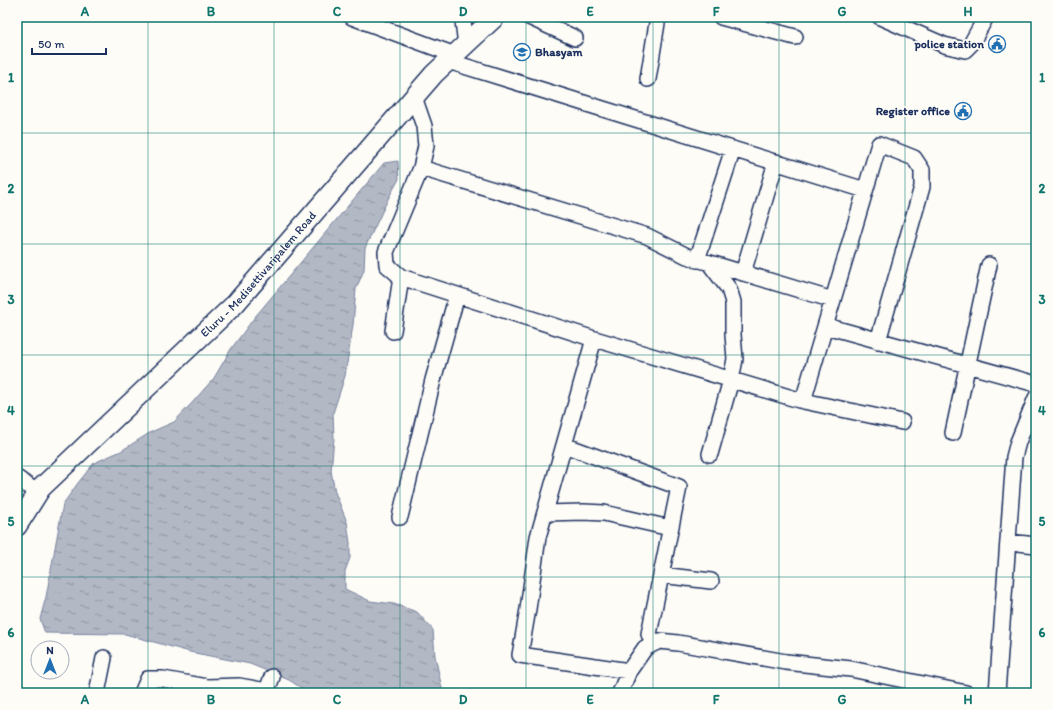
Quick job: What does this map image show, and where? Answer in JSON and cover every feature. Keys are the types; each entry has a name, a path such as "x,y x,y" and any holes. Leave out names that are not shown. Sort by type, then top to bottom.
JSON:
{"main road":[{"name":"Eluru - Medisettivaripalem Road","path":"17,526 38,493 47,483 235,304 434,74 495,17"}],"street":[{"path":"352,17 733,149 865,190"},
{"path":"456,54 464,17"},
{"path":"529,17 575,38"},
{"path":"648,79 658,17"},
{"path":"721,17 795,37"},
{"path":"880,17 944,45 965,50 971,44 986,17"},
{"path":"414,97 424,126 426,146 421,168 386,252 387,265 401,277 594,339 730,380 803,401 902,422"},
{"path":"803,401 879,144 914,158 922,170 922,187 878,340"},
{"path":"704,262 733,149"},
{"path":"743,273 776,162"},
{"path":"421,168 647,236 670,248 704,262 833,300"},
{"path":"704,262 729,289 733,302 735,359 710,454"},
{"path":"952,433 989,265"},
{"path":"393,331 401,277"},
{"path":"400,517 433,380 457,295"},
{"path":"826,326 1036,384"},
{"path":"594,339 538,537 520,655 629,671"},
{"path":"997,693 1014,457 1018,442 1031,423 1036,398"},
{"path":"564,445 678,487 648,634 653,644"},
{"path":"17,478 38,493"},
{"path":"544,513 604,513 670,528"},
{"path":"1008,542 1036,545"},
{"path":"661,575 710,581"},
{"path":"620,693 629,671 645,648 659,641 678,642 786,662 851,669 966,693"},
{"path":"96,693 104,658"},
{"path":"142,693 148,679 163,679 207,687 239,686 267,692 272,677"}],"water":[{"path":"398,161 399,179 365,248 364,270 356,289 353,325 345,376 333,413 334,438 331,471 335,492 347,522 350,543 350,558 345,571 345,589 370,601 394,604 417,612 433,630 435,656 443,693 309,693 289,680 250,664 190,652 125,634 45,633 40,619 46,597 63,504 78,483 94,463 121,451 151,432 174,422 214,378 231,349 254,318 384,163"}],"place":[{"name":"police station","path":"997,44"},
{"name":"Bhasyam","path":"522,52"},
{"name":"Register office","path":"963,111"}]}
